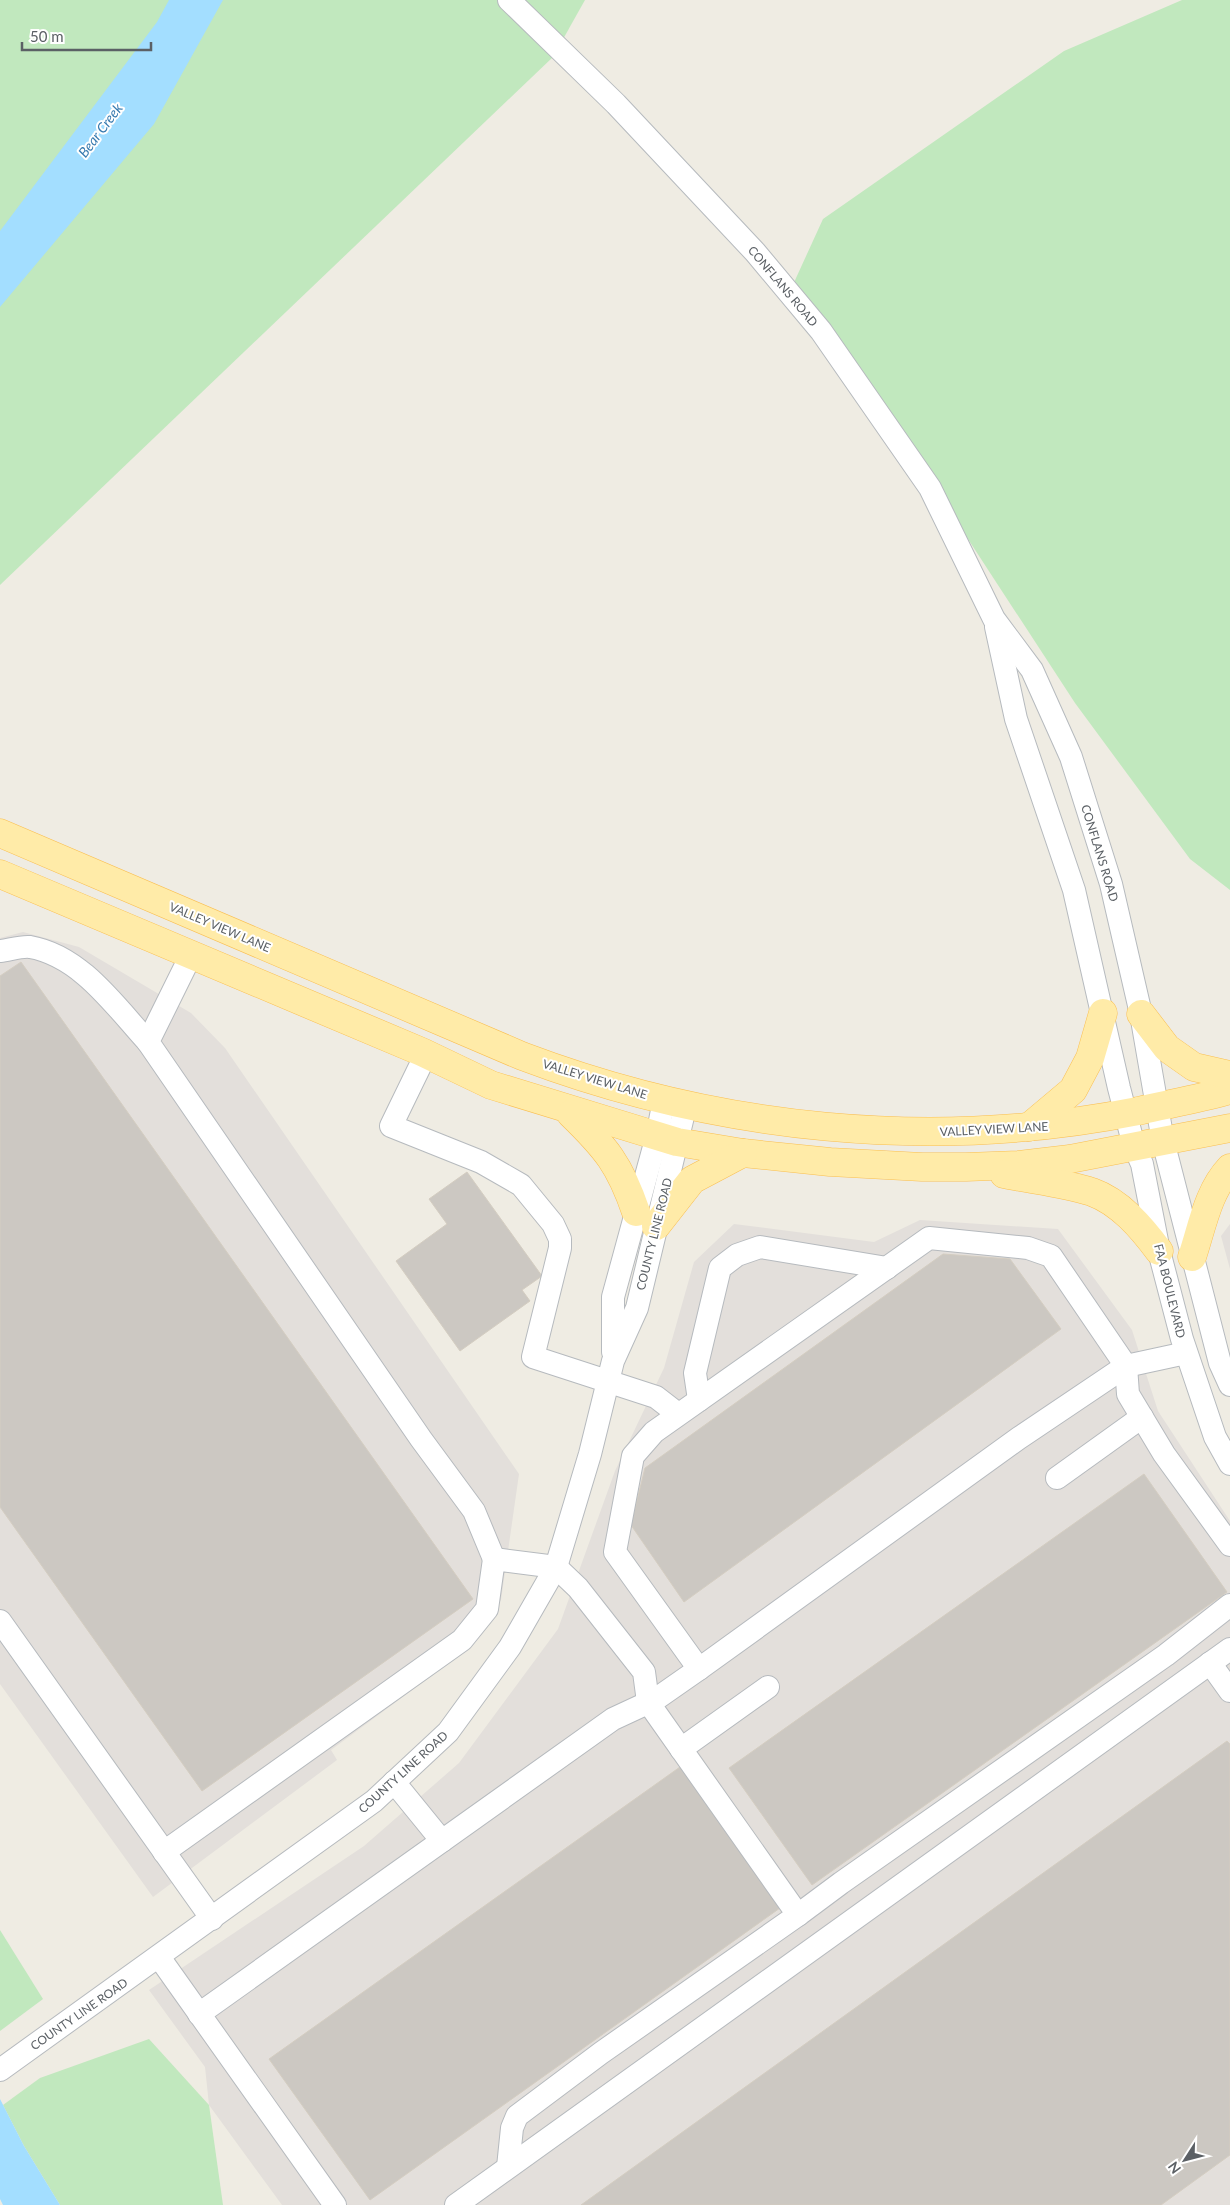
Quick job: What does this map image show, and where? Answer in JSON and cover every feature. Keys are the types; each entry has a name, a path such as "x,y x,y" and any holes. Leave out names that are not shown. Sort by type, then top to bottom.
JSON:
{"main road":[{"name":"VALLEY VIEW LANE","path":"0,833 522,1056 577,1076 675,1102 769,1120 872,1132 924,1132 1029,1128 1062,1124 1125,1113 1230,1090"},
{"path":"0,874 426,1054 491,1085 667,1139 743,1153 830,1162 922,1167 966,1167 1019,1165 1070,1159 1230,1128"},
{"path":"191,955 203,920"},
{"path":"1029,1128 1073,1090 1090,1058 1103,1013"},
{"path":"1141,1014 1167,1048 1194,1067 1230,1075"},
{"path":"566,1109 599,1141 620,1170 646,1219 692,1180 743,1153"},
{"path":"966,1167 1093,1192 1109,1201 1132,1219 1159,1251"},
{"path":"1192,1257 1210,1200 1223,1175 1230,1168"}],"street":[{"name":"CONFLANS ROAD","path":"509,0 616,104 755,252 821,331 930,488 994,619 1032,670 1070,757 1112,884 1141,1014 1158,1106"},
{"name":"CONFLANS ROAD","path":"994,619 1016,719 1074,890 1125,1113"},
{"path":"0,951 29,947 56,955 90,979 148,1042 421,1439 474,1510 494,1559 487,1609 462,1640 164,1852"},
{"path":"148,1042 191,955"},
{"path":"426,1054 391,1126 481,1162 521,1185 553,1224 560,1239 560,1248 533,1357 610,1371 656,1397 678,1414"},
{"name":"COUNTY LINE ROAD","path":"0,2070 374,1801 448,1732 510,1647 556,1567 590,1454 610,1371 613,1297 646,1219 675,1102"},
{"path":"1158,1106 1163,1141 1192,1257 1220,1363 1230,1385"},
{"name":"FAA BOULEVARD","path":"1125,1113 1134,1146 1142,1164 1159,1251 1186,1353 1216,1437 1230,1464"},
{"path":"699,1669 615,1552 632,1456 654,1432 678,1414 929,1238 1028,1248 1051,1256 1126,1366 1128,1394 1164,1454 1230,1545"},
{"path":"698,1400 695,1372 720,1268 737,1255 760,1247 887,1268"},
{"path":"199,2014 613,1719 648,1702 699,1669 1019,1438 1126,1366 1186,1353"},
{"path":"1058,1478 1142,1417"},
{"path":"494,1559 556,1567 578,1588 644,1672 648,1702 798,1915"},
{"path":"508,2167 512,2128 517,2116 601,2053 1166,1656 1230,1606"},
{"path":"0,1621 212,1919"},
{"path":"456,2205 1230,1648"},
{"path":"1210,1663 1230,1690"},
{"path":"681,1749 768,1687"},
{"path":"394,1782 442,1841"},
{"path":"159,1957 335,2205"}],"shaded area":[{"path":"23,932 79,947 191,1013 225,1048 519,1474 501,1600 469,1648 331,1750 337,1760 153,1897 0,1684 0,938"},
{"path":"920,1220 1058,1229 1132,1330 1158,1411 1230,1521 1230,2205 282,2205 209,2105 205,2067 149,1990 364,1846 459,1763 558,1629 615,1471 664,1368 694,1262 734,1224 874,1242"},
{"path":"1230,1224 1230,1269 1221,1236"}],"green space":[{"path":"0,0 585,0 553,57 0,585"},
{"path":"1182,0 1230,0 1230,890 1190,859 1075,703 938,493 791,289 823,219 1064,51"},
{"path":"0,1930 43,1999 0,2031"},
{"path":"149,2039 209,2105 223,2205 60,2205 24,2146 3,2105 40,2078"}],"water":[{"name":"Bear Creek","path":"169,0 223,0 154,124 0,307 0,231 157,22"},
{"path":"0,2099 24,2146 60,2205 3,2205 0,2199"}],"building":[{"path":"21,962 473,1599 202,1791 0,1507 0,976"},
{"path":"467,1172 542,1276 522,1290 530,1301 460,1351 396,1261 447,1224 429,1199"},
{"path":"943,1254 1010,1259 1061,1329 684,1602 631,1525 645,1468"},
{"path":"1144,1474 1227,1592 812,1885 729,1768"},
{"path":"1227,1741 1230,1744 1230,2155 1161,2205 581,2205"},
{"path":"680,1767 780,1908 370,2200 269,2059"}]}
